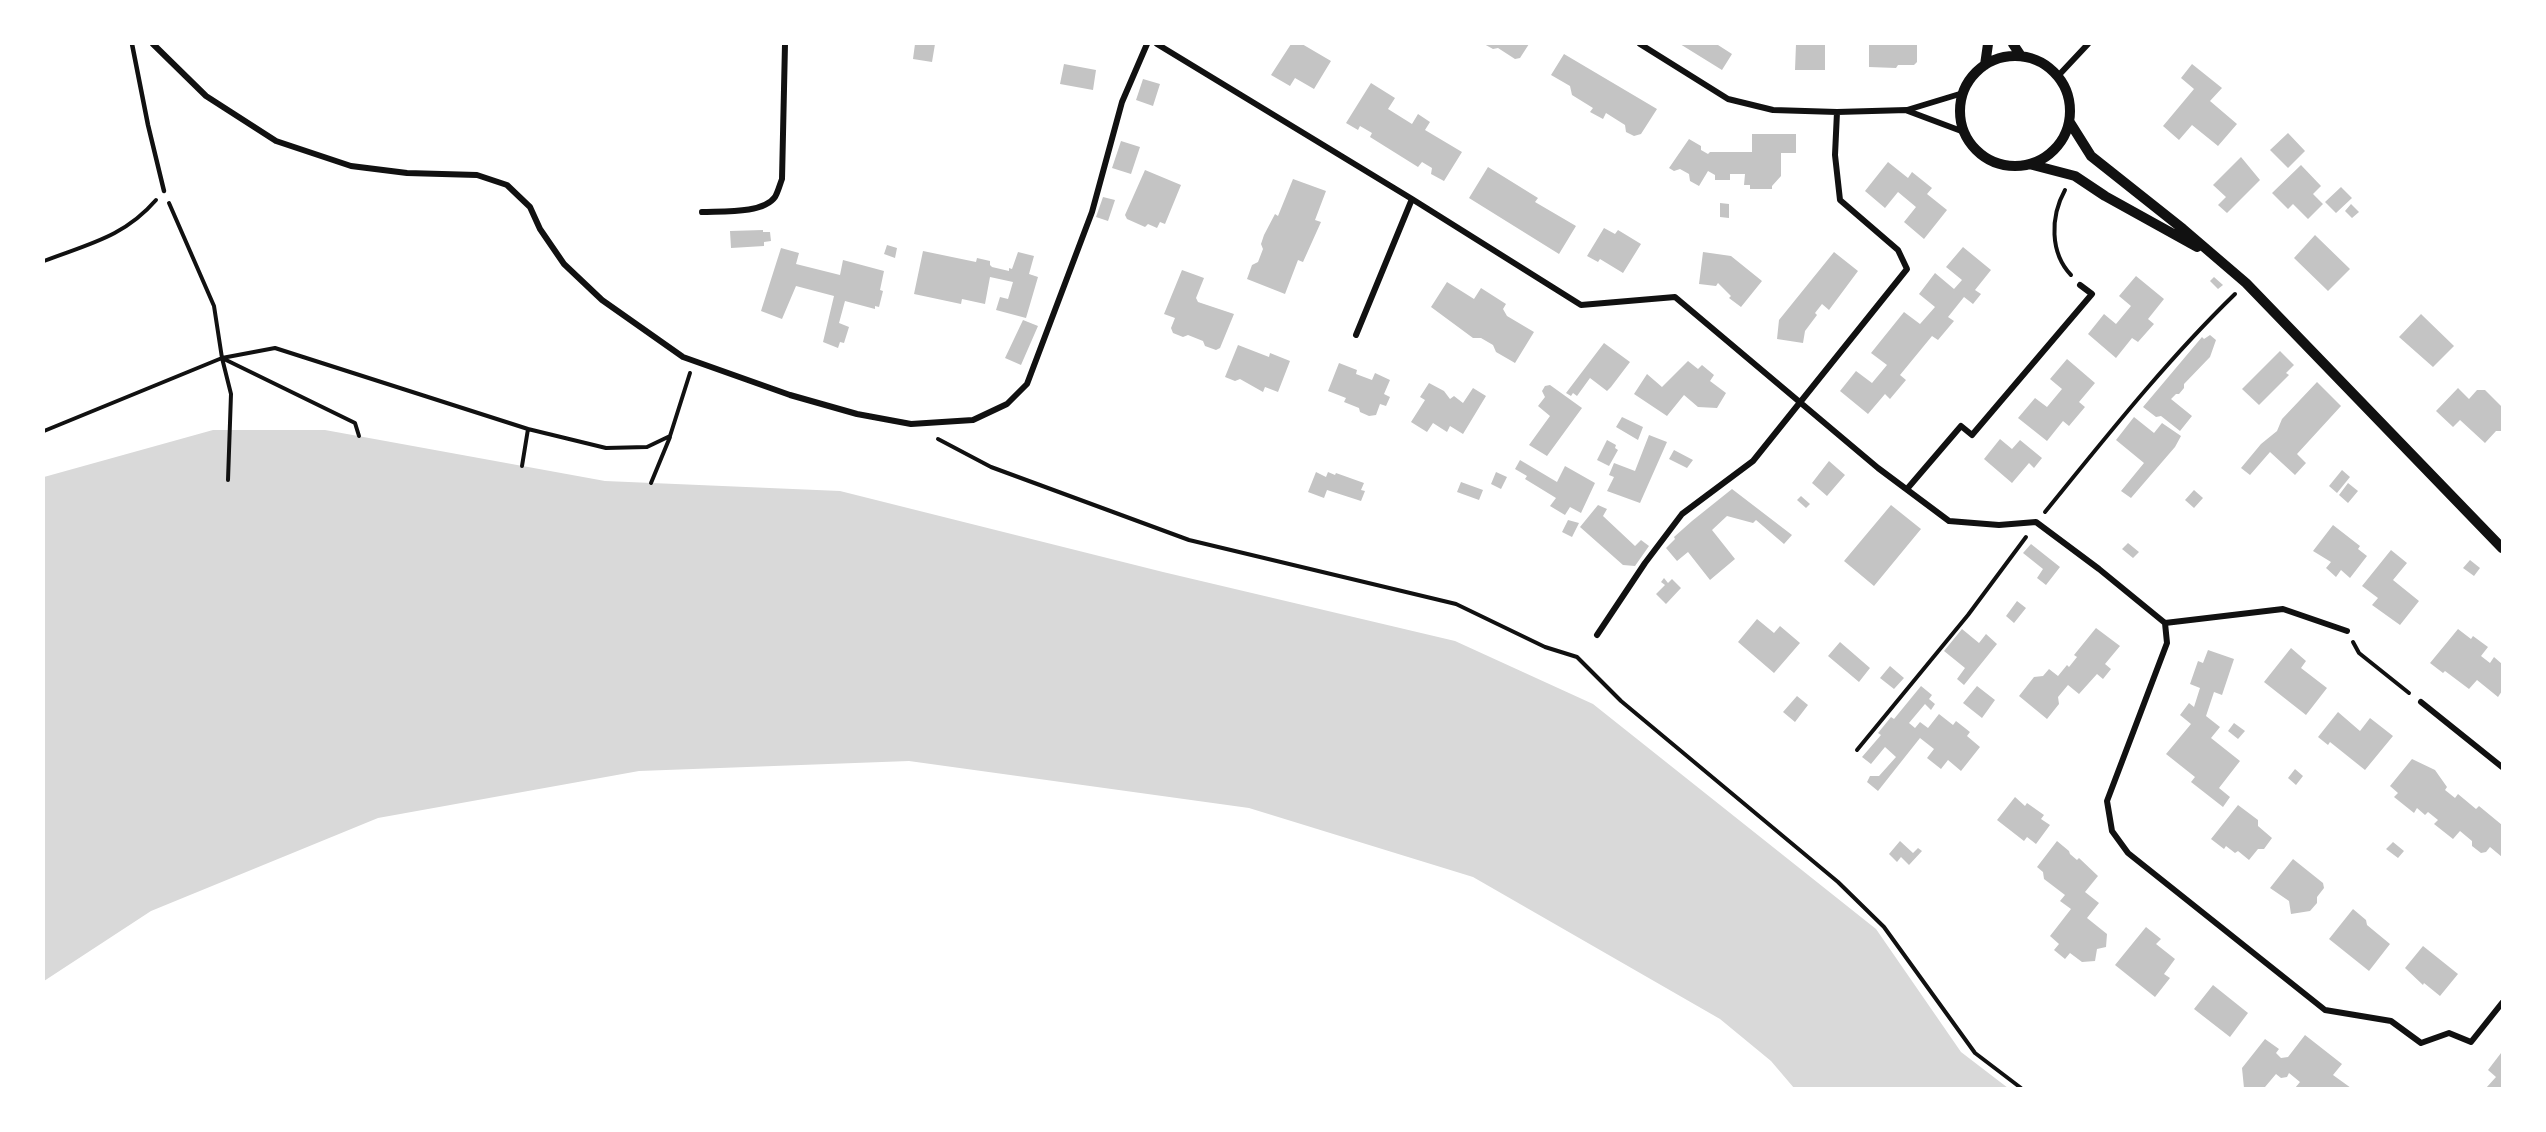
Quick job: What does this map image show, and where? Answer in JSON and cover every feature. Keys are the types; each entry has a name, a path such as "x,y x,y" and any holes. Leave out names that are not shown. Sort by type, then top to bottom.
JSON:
{"street":[{"path":"153,44 206,96 276,141 351,166 407,173 477,175 507,185 530,207 540,229 564,264 602,300 683,357 790,395 857,414 911,424 973,420 1007,404 1027,384 1092,212 1122,102 1147,44"},
{"path":"702,212 746,210 762,206 774,198 782,179 785,44"},
{"path":"1157,44 1412,198 1581,305 1675,297 1800,402 1949,521 1999,525 2036,522 2108,576 2165,623 2167,643 2107,801 2112,831 2128,853 2325,1010 2391,1021 2421,1043 2449,1033 2471,1042 2502,1003"},
{"path":"1640,44 1728,99 1773,110 1837,112 1907,110 1963,93"},
{"path":"1985,65 1988,44"},
{"path":"2013,44 2021,56"},
{"path":"2058,76 2088,44"},
{"path":"2029,164 2042,159 2058,146 2069,121 2068,97 2058,76 2041,63 2021,56 2002,58 1985,65 1972,77 1963,93 1960,113 1964,132 1972,146 1991,160 2006,165 2029,164 2075,176 2105,196 2215,256"},
{"path":"1907,110 1964,132"},
{"path":"1597,635 1645,562 1682,514 1753,461 1906,269 1898,250 1840,200 1835,155 1837,112"},
{"path":"2069,121 2091,156 2138,192 2246,284 2502,548"},
{"path":"1356,335 1412,198"},
{"path":"1907,489 1960,426 1972,435 2092,294 2080,285"},
{"path":"2165,623 2283,609 2347,631"},
{"path":"2421,702 2502,767"}],"lane":[{"path":"132,44 164,191"}],"path":[{"path":"2075,176 2063,193 2055,215 2055,242 2060,263 2080,285"},
{"path":"44,261 118,233 143,215 164,191 214,306 222,358 231,394 228,480"},
{"path":"1857,750 1968,615 2036,522 2115,426 2203,325 2246,284"},
{"path":"44,431 222,358 275,348 528,429 606,448 647,447 670,436"},
{"path":"222,358 356,423 359,436"},
{"path":"651,483 670,436 694,361"},
{"path":"911,424 991,466 1189,540 1456,604 1545,647 1577,657 1621,701 1838,882 1884,927 1975,1053 2021,1089"},
{"path":"522,466 528,429"},
{"path":"2347,631 2359,653 2421,702"}],"shaded area":[{"path":"213,430 325,430 605,481 840,491 1163,572 1455,641 1593,704 1876,929 1961,1052 2008,1088 1794,1088 1771,1061 1720,1019 1473,877 1249,808 909,761 639,771 378,818 151,911 44,981 44,477"}],"building":[{"path":"915,44 935,44 932,62 913,59"},
{"path":"1291,44 1302,44 1331,61 1314,89 1295,78 1290,86 1271,75"},
{"path":"1484,44 1529,44 1520,58 1515,59 1498,48 1493,49"},
{"path":"1680,44 1719,44 1732,54 1722,70"},
{"path":"1796,44 1825,44 1825,70 1795,70"},
{"path":"1869,44 1917,44 1917,62 1914,65 1898,65 1896,68 1869,67"},
{"path":"1564,54 1657,109 1641,134 1634,136 1626,132 1625,125 1606,113 1603,119 1590,112 1593,108 1572,95 1570,86 1551,75"},
{"path":"1064,64 1096,70 1093,90 1060,84"},
{"path":"2192,64 2222,88 2210,101 2237,124 2218,146 2192,125 2179,140 2163,126 2194,89 2181,78"},
{"path":"1143,79 1160,84 1153,106 1136,100"},
{"path":"1371,83 1395,98 1388,109 1412,124 1418,114 1430,122 1425,130 1462,152 1444,181 1431,174 1432,168 1422,162 1418,167 1370,137 1372,133 1360,126 1358,130 1346,123"},
{"path":"2288,133 2305,151 2288,168 2270,150"},
{"path":"1752,134 1796,134 1796,153 1781,153 1781,176 1772,189 1750,189 1750,185 1744,185 1745,174 1730,174 1730,180 1715,180 1715,175 1708,171 1699,186 1690,181 1689,174 1680,169 1674,171 1669,168 1689,139 1701,146 1701,150 1708,154 1710,152 1752,152"},
{"path":"1121,141 1140,147 1131,174 1112,168"},
{"path":"2241,157 2260,180 2227,213 2218,205 2226,197 2213,185"},
{"path":"1888,162 1908,178 1912,172 1932,188 1927,194 1947,210 1924,239 1904,222 1916,207 1898,192 1885,208 1865,191"},
{"path":"2301,165 2321,186 2313,194 2323,204 2308,219 2293,204 2288,209 2272,193"},
{"path":"1488,167 1538,198 1535,202 1576,226 1559,254 1469,198"},
{"path":"1145,170 1181,185 1165,224 1160,222 1157,228 1148,224 1145,227 1127,219 1125,215"},
{"path":"1293,179 1326,191 1315,220 1321,222 1303,262 1298,260 1285,294 1247,279 1252,265 1258,262 1263,249 1261,244 1264,235 1275,214 1278,216"},
{"path":"2341,187 2352,198 2336,213 2325,202"},
{"path":"1103,197 1115,200 1108,221 1096,217"},
{"path":"1720,203 1729,204 1729,218 1720,217"},
{"path":"2351,204 2359,212 2352,218 2345,211"},
{"path":"1604,228 1615,234 1618,230 1641,244 1623,273 1600,259 1598,262 1587,256"},
{"path":"763,230 763,232 770,232 771,241 764,242 764,246 731,248 730,231"},
{"path":"2315,235 2350,269 2328,291 2294,258"},
{"path":"887,245 897,248 895,258 884,254"},
{"path":"1963,247 1991,270 1975,290 1981,294 1973,304 1964,297 1948,317 1954,321 1938,340 1932,336 1900,375 1906,380 1890,399 1885,394 1868,414 1840,391 1856,371 1872,383 1887,365 1871,353 1904,312 1920,324 1935,307 1919,294 1935,273 1954,289 1962,280 1946,267"},
{"path":"781,248 799,253 796,264 840,275 843,260 884,271 879,307 875,306 875,309 845,301 839,323 849,327 844,343 840,342 838,348 823,342 834,296 796,286 782,319 761,311"},
{"path":"923,251 976,262 977,258 990,261 992,267 1009,271 1009,268 1012,269 1018,252 1034,256 1029,274 1038,277 1026,318 996,310 1000,297 1008,299 1013,282 990,277 985,304 962,299 961,304 914,294"},
{"path":"1703,252 1731,256 1762,281 1741,307 1729,298 1731,296 1718,283 1716,286 1699,284"},
{"path":"1834,252 1858,271 1829,310 1822,304 1815,313 1817,315 1805,331 1803,343 1777,339 1779,320"},
{"path":"1182,270 1204,278 1196,298 1198,302 1234,314 1220,348 1216,350 1188,335 1183,337 1173,333 1171,328 1175,318 1164,314"},
{"path":"2136,276 2164,299 2148,319 2154,324 2138,342 2132,338 2116,358 2088,334 2104,314 2116,324 2131,306 2119,296"},
{"path":"2214,277 2223,285 2218,289 2210,281"},
{"path":"1447,282 1474,299 1481,288 1506,304 1503,309 1507,316 1534,332 1515,363 1496,352 1493,345 1481,338 1473,338 1431,307"},
{"path":"2421,314 2454,346 2433,367 2399,337"},
{"path":"1023,320 1038,326 1021,365 1005,358"},
{"path":"2210,335 2216,340 2210,357 2184,384 2179,394 2171,399 2192,416 2180,431 2161,416 2156,417 2143,407 2202,337 2204,339"},
{"path":"1604,343 1630,362 1607,391 1590,378 1577,396 1573,393 1571,396 1566,393"},
{"path":"1238,345 1269,357 1270,353 1290,361 1278,392 1265,387 1263,392 1240,379 1235,381 1225,377"},
{"path":"2280,351 2294,365 2286,373 2289,375 2259,405 2242,389"},
{"path":"2067,359 2095,383 2079,402 2085,407 2069,426 2063,421 2047,441 2018,418 2035,398 2047,407 2062,389 2050,379"},
{"path":"1688,361 1698,369 1702,365 1714,375 1710,381 1726,393 1717,408 1698,407 1684,395 1667,416 1634,394 1647,374 1662,387"},
{"path":"1339,363 1357,370 1356,374 1372,380 1375,373 1390,380 1384,394 1390,397 1386,406 1380,404 1376,415 1369,416 1360,412 1359,408 1344,402 1346,398 1328,391"},
{"path":"2317,382 2341,406 2297,454 2306,463 2295,475 2270,452 2250,475 2241,468 2261,444 2277,431 2282,419"},
{"path":"1429,383 1444,391 1450,399 1454,396 1463,403 1473,388 1486,396 1463,434 1450,426 1447,432 1433,423 1427,432 1411,422 1425,400 1420,397"},
{"path":"1550,385 1582,408 1547,456 1529,445 1550,416 1538,406 1545,397 1542,391 1545,386"},
{"path":"2458,388 2469,399 2477,390 2485,390 2502,407 2502,431 2496,431 2485,443 2460,420 2453,427 2436,411"},
{"path":"1622,417 1643,427 1638,440 1616,427"},
{"path":"2134,417 2154,433 2162,423 2181,436 2175,447 2131,498 2121,491 2144,463 2116,440"},
{"path":"1649,435 1667,442 1640,503 1607,491 1614,477 1609,475 1614,463 1635,471"},
{"path":"2000,439 2012,449 2020,440 2042,458 2034,468 2029,463 2012,483 1984,459"},
{"path":"1607,440 1616,445 1615,448 1618,450 1609,466 1597,460"},
{"path":"1674,450 1693,460 1687,468 1669,459"},
{"path":"1520,460 1557,482 1565,466 1595,483 1581,513 1570,507 1565,515 1550,506 1556,498 1525,479 1527,476 1515,469"},
{"path":"1829,461 1845,475 1827,496 1812,483"},
{"path":"2342,470 2350,477 2337,493 2329,486"},
{"path":"1316,472 1326,477 1328,472 1335,475 1336,473 1364,483 1361,490 1365,491 1361,501 1327,490 1324,498 1308,492"},
{"path":"1496,472 1507,477 1501,489 1491,484"},
{"path":"1461,482 1483,490 1479,500 1457,492"},
{"path":"2348,483 2358,491 2348,503 2339,495"},
{"path":"1732,489 1792,535 1784,544 1756,520 1753,523 1727,516 1712,530 1735,559 1710,580 1688,552 1677,561 1666,548 1675,539 1674,537"},
{"path":"2194,490 2203,498 2194,508 2185,500"},
{"path":"1801,496 1810,504 1806,508 1797,500"},
{"path":"1598,505 1607,509 1603,516 1635,546 1641,540 1649,546 1635,566 1623,565 1580,527"},
{"path":"1891,505 1921,529 1874,586 1844,561"},
{"path":"1568,520 1579,523 1572,537 1562,532"},
{"path":"2333,525 2360,546 2358,549 2367,556 2350,578 2341,570 2336,577 2326,568 2331,562 2313,551"},
{"path":"2128,543 2139,552 2133,558 2122,549"},
{"path":"2031,544 2060,567 2046,585 2037,578 2043,569 2023,553"},
{"path":"2391,550 2407,563 2393,580 2419,601 2400,625 2372,605 2378,598 2362,586"},
{"path":"2470,560 2480,568 2474,576 2463,568"},
{"path":"1664,578 1668,583 1672,579 1681,588 1666,604 1656,594 1665,585 1661,582"},
{"path":"2017,601 2026,608 2014,623 2006,616"},
{"path":"1757,619 1774,633 1780,626 1800,643 1774,673 1738,642"},
{"path":"2096,628 2120,646 2105,664 2111,669 2103,679 2097,674 2079,694 2068,685 2058,697 2059,704 2047,719 2019,696 2034,677 2043,676 2049,669 2058,676 2067,665 2069,667 2077,657 2074,655"},
{"path":"1962,629 1979,643 1986,634 1997,644 1964,685 1957,679 1965,668 1944,651"},
{"path":"2458,629 2471,639 2473,636 2488,647 2481,656 2490,663 2494,657 2502,664 2502,691 2498,697 2477,680 2469,689 2430,663"},
{"path":"1840,642 1870,668 1859,682 1828,656"},
{"path":"2291,648 2306,661 2301,668 2327,688 2306,715 2264,682"},
{"path":"2208,650 2234,659 2222,695 2214,692 2206,716 2220,727 2211,738 2240,761 2219,788 2230,797 2223,807 2191,782 2195,777 2166,754 2191,724 2180,715 2189,703 2194,707 2200,688 2190,684 2198,661 2203,663"},
{"path":"1890,666 1904,678 1894,689 1880,678"},
{"path":"1921,686 1932,695 1929,699 1935,704 1931,710 1925,704 1909,723 1915,728 1920,722 1928,728 1939,714 1953,725 1956,721 1970,732 1967,736 1980,747 1961,771 1948,760 1941,769 1927,758 1934,749 1920,738 1878,791 1867,782 1870,776 1879,776 1896,757 1885,747 1871,764 1862,757 1881,735 1878,733 1891,717 1894,719"},
{"path":"1977,686 1995,700 1982,718 1963,703"},
{"path":"1797,696 1808,705 1795,722 1783,712"},
{"path":"2338,712 2360,731 2370,718 2393,736 2365,770 2330,742 2328,745 2318,737"},
{"path":"2234,723 2245,731 2238,739 2228,731"},
{"path":"2412,759 2435,770 2447,787 2445,790 2455,798 2458,794 2476,809 2479,806 2502,825 2502,857 2490,847 2486,852 2481,853 2460,831 2453,839 2434,824 2438,820 2428,812 2425,815 2417,808 2414,813 2394,797 2398,793 2390,786"},
{"path":"2295,769 2303,776 2296,785 2288,778"},
{"path":"2015,797 2025,806 2027,803 2044,815 2041,819 2050,825 2036,844 2027,837 2024,841 1997,820"},
{"path":"2238,805 2258,820 2258,826 2272,838 2264,849 2258,849 2249,860 2238,851 2235,853 2226,846 2224,849 2211,839"},
{"path":"1900,841 1913,853 1918,848 1922,851 1909,865 1901,857 1897,862 1889,854"},
{"path":"2057,841 2098,876 2085,892 2099,903 2087,918 2107,934 2106,947 2097,949 2095,961 2082,962 2070,953 2065,959 2054,950 2059,944 2050,936 2071,909 2060,901 2065,895 2044,879 2043,872 2037,867"},
{"path":"2393,842 2404,851 2398,858 2386,849"},
{"path":"2293,859 2323,883 2324,888 2317,897 2317,903 2310,911 2291,914 2289,901 2270,888"},
{"path":"2353,909 2366,920 2367,925 2390,944 2369,971 2329,939"},
{"path":"2146,927 2161,939 2156,944 2175,959 2164,974 2170,978 2155,997 2115,965"},
{"path":"2423,946 2458,974 2440,996 2424,983 2423,985 2405,968"},
{"path":"2213,985 2248,1013 2230,1037 2194,1009"},
{"path":"2305,1035 2342,1064 2333,1075 2351,1088 2295,1088 2300,1082 2289,1073 2287,1077 2281,1078 2276,1074 2265,1087 2244,1088 2242,1068 2265,1039 2279,1049 2276,1053 2281,1058 2288,1057"},
{"path":"2501,1053 2502,1088 2486,1088 2496,1077 2488,1070"}]}
